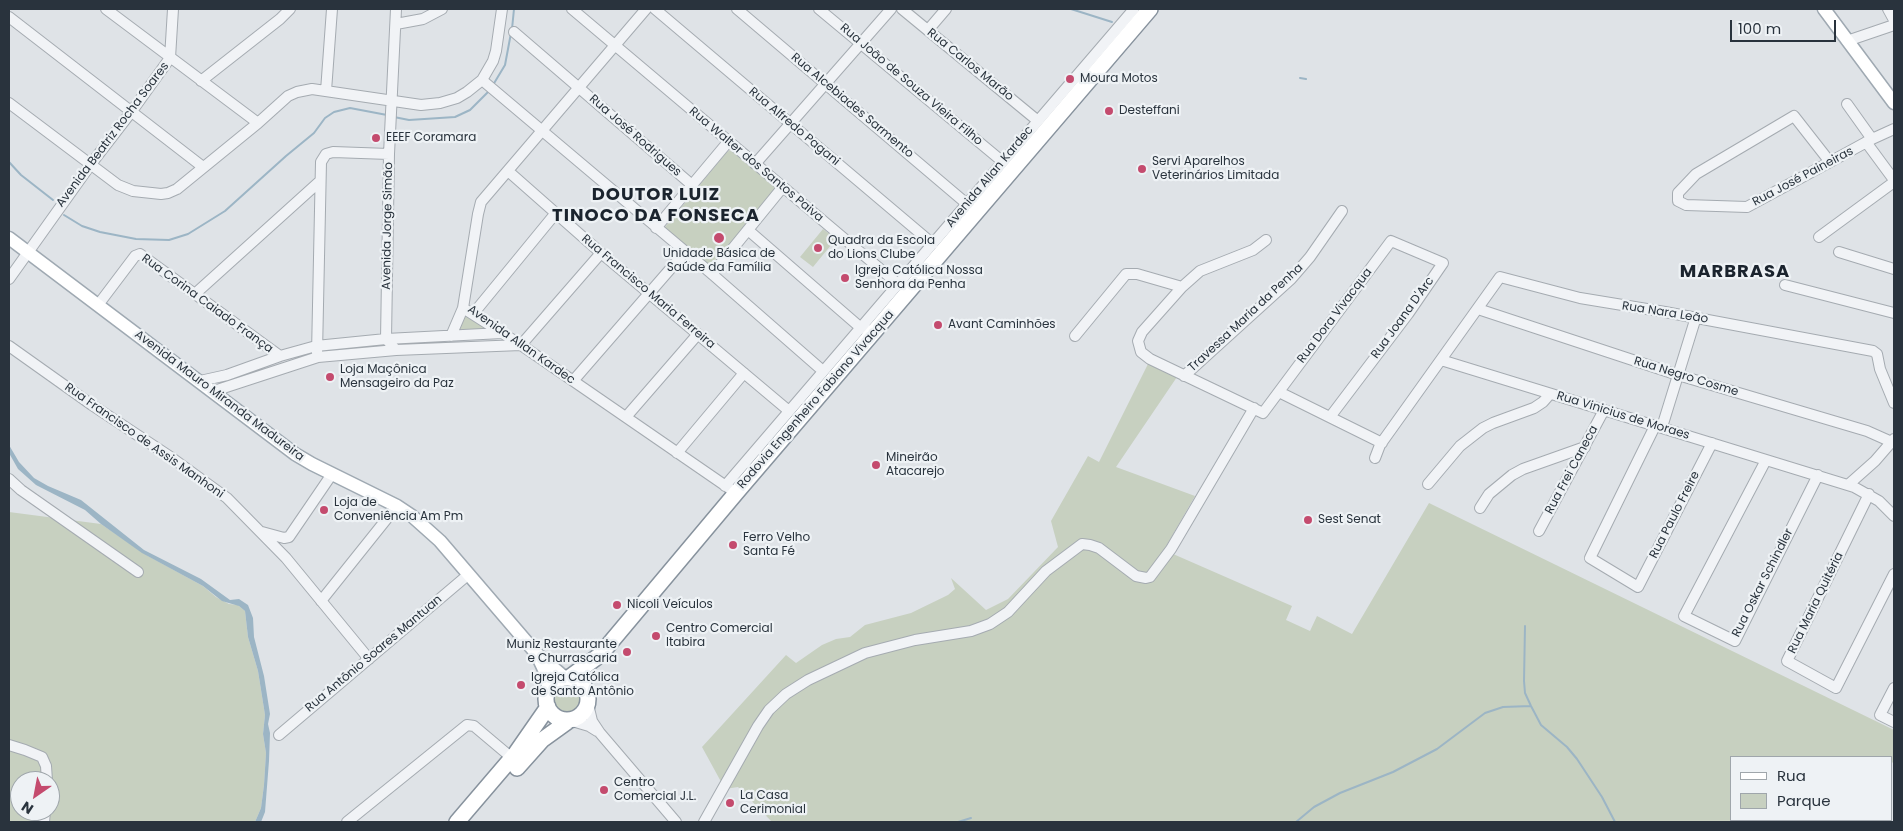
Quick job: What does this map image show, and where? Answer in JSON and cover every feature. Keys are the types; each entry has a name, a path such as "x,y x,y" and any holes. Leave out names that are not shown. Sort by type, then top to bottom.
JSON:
{"highway":[{"name":"Rodovia Engenheiro Fabiano Vivacqua","path":"587,697 590,678 600,655 731,489 868,330 1079,93 1150,9"},
{"path":"1060,96 1079,93"},
{"name":"Rodovia Engenheiro Fabiano Vivacqua","path":"567,677 600,655"},
{"path":"457,822 526,741 548,699 552,684 567,677 580,681 584,685 587,697 584,712 542,740 470,822"},
{"path":"548,699 557,719 569,721"}],"main road":[{"path":"1824,9 1894,103"},
{"name":"Avenida Mauro Miranda Madureira","path":"9,238 295,454 397,506 425,526 469,574 536,653"},
{"path":"536,653 567,677"},
{"path":"536,653 547,676 548,699"}],"street":[{"path":"106,9 258,124"},
{"name":"Avenida Beatriz Rocha Soares","path":"9,279 170,58 173,9"},
{"path":"201,81 290,9"},
{"path":"326,91 332,9"},
{"name":"Avenida Jorge Simão","path":"386,339 389,154 396,9"},
{"path":"396,24 424,19 442,9"},
{"path":"488,85 489,69 496,51 502,9"},
{"name":"Rua Walter dos Santos Paiva","path":"572,9 898,284"},
{"name":"Avenida Allan Kardec","path":"646,9 484,198 479,208 464,308 521,344 731,489 789,411 823,371 868,330 898,284 1134,9"},
{"name":"Rua Alfredo Pagani","path":"655,9 933,244"},
{"name":"Rua Alcebiades Sarmento","path":"737,9 967,204"},
{"name":"Rua João de Souza Vieira Filho","path":"819,9 1002,162"},
{"path":"756,164 891,9"},
{"name":"Rua Carlos Marão","path":"902,9 1038,121"},
{"path":"928,30 946,9"},
{"path":"1888,9 1894,20"},
{"path":"9,18 203,167"},
{"path":"1847,41 1894,25"},
{"name":"Rua José Rodrigues","path":"514,32 692,185"},
{"path":"9,102 118,185 126,189 161,194 177,189 258,124 288,96 297,92 326,91 392,111 457,98 473,89 488,85"},
{"path":"488,85 712,274 823,371"},
{"path":"1819,237 1894,181 1847,104"},
{"name":"Rua José Paineiras","path":"1830,162 1794,116 1696,174 1678,193 1678,201 1686,205 1747,207 1830,162 1869,140 1894,129"},
{"path":"656,228 728,142"},
{"path":"318,357 316,346 321,162 326,154 333,152 389,154"},
{"name":"Rua Francisco Maria Ferreira","path":"508,171 555,214 789,411"},
{"path":"196,293 319,182"},
{"path":"712,274 782,188"},
{"name":"Travessa Maria da Penha","path":"1184,376 1291,278 1310,257 1342,211"},
{"path":"474,314 555,214"},
{"path":"748,230 868,330"},
{"path":"1266,240 1253,250 1200,271 1182,287 1142,332 1138,346 1145,356 1264,413 1278,392 1382,442"},
{"name":"Rua Dora Vivacqua","path":"1278,392 1391,241"},
{"name":"Rua Joana D'Arc","path":"1330,417 1408,314 1443,263 1391,241"},
{"path":"573,381 685,252"},
{"path":"1839,252 1894,269"},
{"path":"200,381 227,375 280,356 316,346 386,339 425,343 521,344 601,253"},
{"name":"Rua Corina Caiado França","path":"98,305 138,254 147,258 196,293 280,356"},
{"path":"1075,336 1126,274 1137,274 1182,287"},
{"name":"Rua Nara Leão","path":"1441,360 1500,277 1580,298 1696,317 1875,352 1894,403"},
{"path":"1785,285 1894,313"},
{"path":"451,336 464,308"},
{"name":"Rua Negro Cosme","path":"1478,309 1678,375 1867,431 1893,441"},
{"path":"1659,427 1696,317"},
{"path":"214,391 318,357 396,350 451,336 502,333"},
{"path":"626,418 698,334"},
{"path":"386,339 396,350"},
{"name":"Rua Francisco de Assis Manhoni","path":"9,346 227,498 261,532 368,659"},
{"path":"1375,458 1382,442 1441,360"},
{"name":"Rua Vinicius de Moraes","path":"1441,360 1848,485 1869,494 1894,516"},
{"path":"677,453 744,373"},
{"path":"1428,484 1460,446 1484,428 1534,408 1544,402 1550,394"},
{"path":"704,822 758,726 770,710 786,694 808,680 865,653 915,640 971,630 990,624 1008,612 1046,571 1082,544 1090,544 1099,548 1136,576 1150,577 1171,549 1254,408"},
{"name":"Rua Frei Caneca","path":"1540,531 1604,410"},
{"name":"Rua Paulo Freire","path":"1659,427 1590,558 1638,587 1712,443"},
{"path":"1848,485 1893,441"},
{"path":"1480,508 1490,494 1512,475 1523,469 1585,447"},
{"name":"Rua Oskar Schindler","path":"1766,460 1684,616 1735,641 1818,475"},
{"path":"261,532 284,538 289,537 332,474"},
{"path":"9,479 21,490 138,572"},
{"name":"Rua Maria Quitéria","path":"1869,494 1787,661 1836,688 1894,574"},
{"path":"321,601 397,506"},
{"name":"Rua Antônio Soares Mantuan","path":"279,735 469,574"},
{"path":"1894,688 1880,715 1894,722"},
{"path":"587,697 590,714 600,733 676,822"},
{"path":"569,721 589,726 600,733"},
{"path":"347,822 467,725 474,726 512,758"},
{"path":"9,745 42,757 46,771"}],"green space":[{"path":"731,149 777,187 715,262 708,265 665,227"},
{"name":"Quadra da Escola do Lions Clube","path":"823,229 836,239 813,267 800,257"},
{"path":"465,313 488,328 458,331"},
{"path":"1148,364 1177,377 1116,467 1195,496 1164,550 1292,606 1286,620 1310,631 1317,616 1352,634 1429,503 1894,730 1894,761 1893,756 1730,756 1730,821 1817,821 1815,822 772,822 738,787 725,789 702,747 786,655 796,663 822,645 836,639 850,637 865,625 911,613 948,595 955,589 951,578 986,610 1008,599 1058,547 1051,521 1088,456 1099,462"},
{"path":"9,512 101,524 148,556 203,586 216,597 229,604 238,605 245,611 248,637 258,671 265,715 263,734 266,753 264,785 261,808 255,822 9,822"},
{"path":"569,686 579,690 583,700 579,710 569,714 559,710 555,700 559,690"}],"water":[{"path":"9,445 19,462 34,478 81,500 144,550 201,579 230,600 239,599 248,605 253,618 254,637 264,676 270,714 265,812 261,822 255,822 261,808 264,785 266,753 263,734 265,715 258,671 248,637 245,611 239,606 222,601 203,586 142,553 101,524 85,510 36,485 18,469 9,453"}],"waterway":[{"path":"512,29 514,9"},
{"path":"1071,9 1112,22"},
{"path":"493,85 505,65 511,33"},
{"path":"1300,78 1306,79"},
{"path":"394,117 409,120 455,117 470,110 489,91"},
{"path":"64,215 82,226 100,232 136,239 169,240 188,234 225,211 314,133 325,118 334,112 350,108 387,115"},
{"path":"9,162 21,175 53,200"},
{"path":"1525,626 1525,693 1541,725 1567,747 1577,759 1602,797 1615,822"},
{"path":"1296,822 1314,807 1340,793 1393,772 1437,749 1485,713 1503,707 1531,706"},
{"path":"958,822 971,818"}],"place":[{"name":"Moura Motos","path":"1070,79"},
{"name":"Desteffani","path":"1109,111"},
{"name":"EEEF Coramara","path":"376,138"},
{"name":"Servi Aparelhos Veterinários Limitada","path":"1142,169"},
{"name":"Unidade Básica de Saúde da Família","path":"719,238"},
{"name":"Quadra da Escola do Lions Clube","path":"818,248"},
{"name":"Igreja Católica Nossa Senhora da Penha","path":"845,278"},
{"name":"Avant Caminhões","path":"938,325"},
{"name":"Loja Maçônica Mensageiro da Paz","path":"330,377"},
{"name":"Mineirão Atacarejo","path":"876,465"},
{"name":"Loja de Conveniência Am Pm","path":"324,510"},
{"name":"Sest Senat","path":"1308,520"},
{"name":"Ferro Velho Santa Fé","path":"733,545"},
{"name":"Nicoli Veículos","path":"617,605"},
{"name":"Centro Comercial Itabira","path":"656,636"},
{"name":"Muniz Restaurante e Churrascaria","path":"627,652"},
{"name":"Igreja Católica de Santo Antônio","path":"521,685"},
{"name":"Centro Comercial J.L.","path":"604,790"},
{"name":"La Casa Cerimonial","path":"730,803"}],"district":[{"name":"DOUTOR LUIZ TINOCO DA FONSECA","path":"656,205"},
{"name":"MARBRASA","path":"1735,272"}]}
